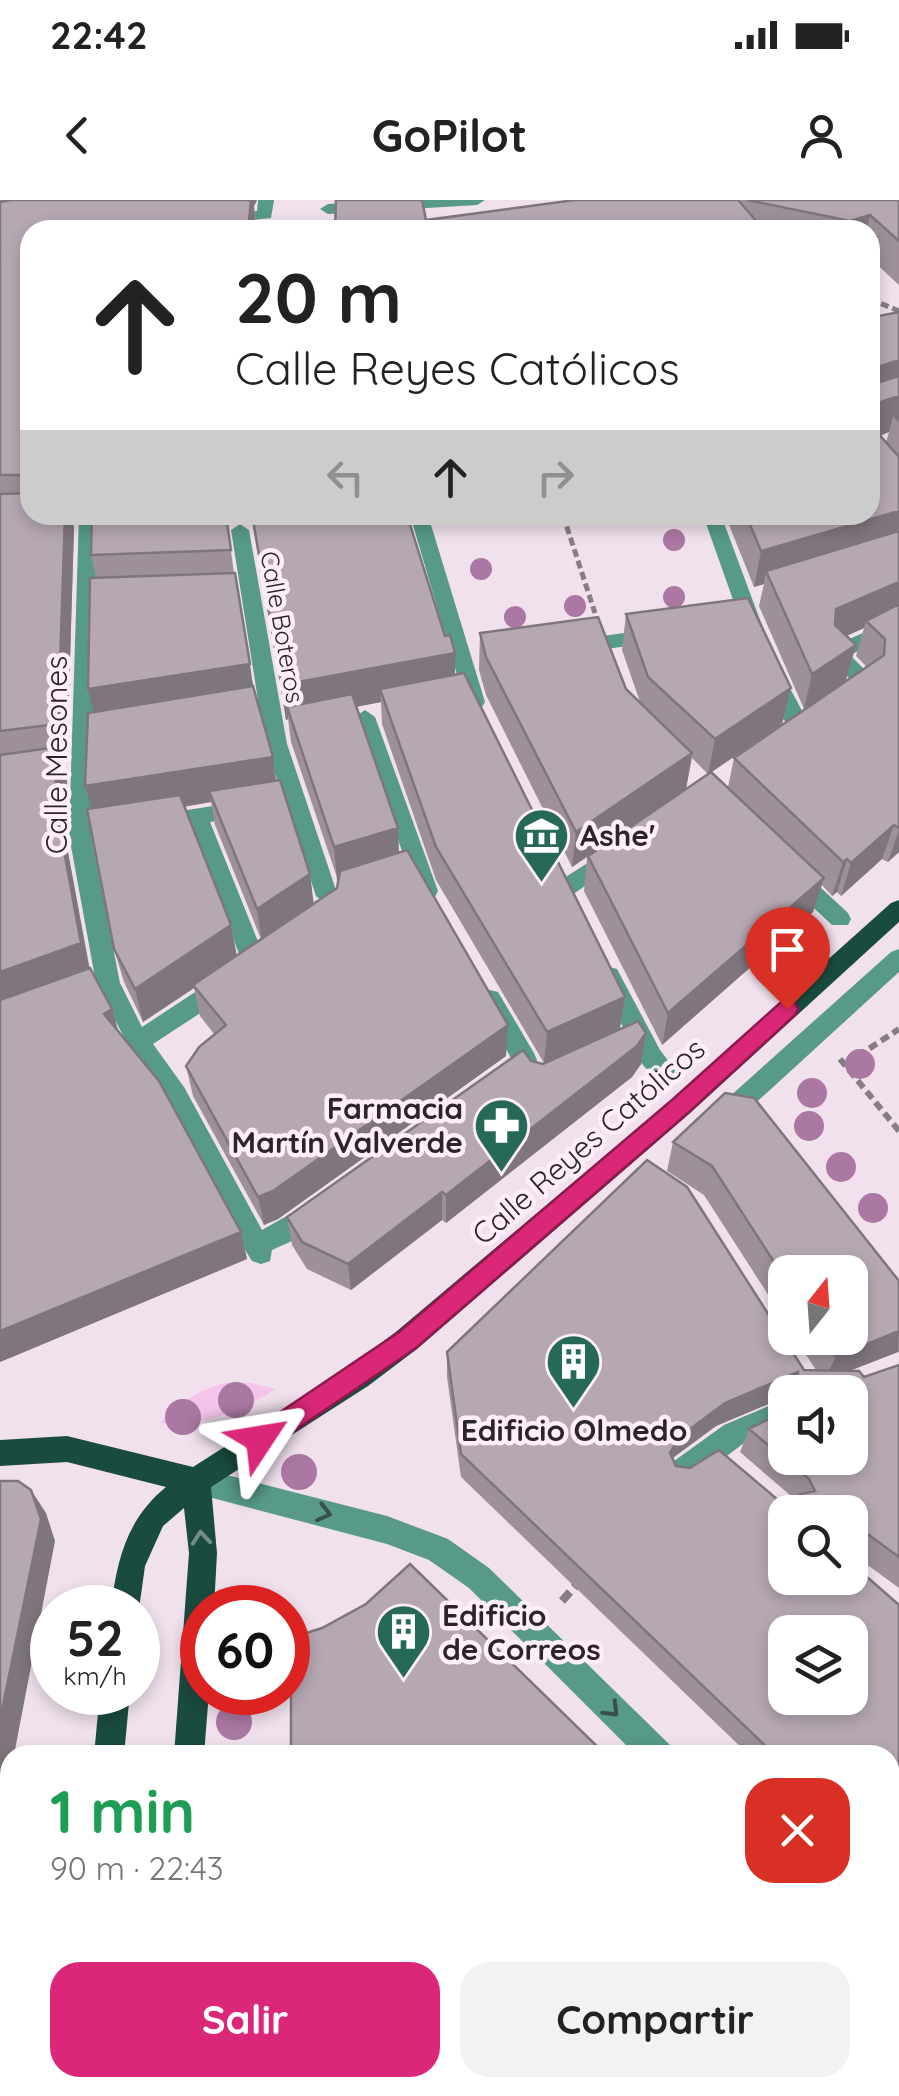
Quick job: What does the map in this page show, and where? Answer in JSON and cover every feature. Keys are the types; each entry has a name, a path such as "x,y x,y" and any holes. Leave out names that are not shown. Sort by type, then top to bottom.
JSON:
{"main road":[{"name":"Calle Reyes Católicos","path":"129,1585 131,1565 152,1516 196,1481 407,1340 680,1106 899,909"},
{"path":"0,1453 68,1450 196,1481 203,1553 189,1745"},
{"path":"110,1745 113,1715"}],"street":[{"path":"333,204 477,200"},
{"path":"203,219 259,211"},
{"name":"Calle Mesones","path":"86,525 97,545 94,738 76,769 90,834 99,986 175,1094 258,1249 336,1196"},
{"path":"422,525 467,663 464,698 485,724"},
{"path":"716,525 750,600 746,625 792,718 809,720 866,682 836,654 899,624"},
{"name":"Calle Boteros","path":"240,530 243,600 264,710 285,731 294,801 336,894 330,912 315,922"},
{"path":"550,650 608,653 678,633"},
{"path":"365,717 408,872 441,916"},
{"path":"139,826 294,801"},
{"path":"138,1042 263,959 197,816"},
{"path":"564,889 627,845"},
{"path":"772,856 840,919"},
{"path":"598,954 631,1038 664,1070"},
{"path":"758,1120 744,1112 728,1114 899,958"},
{"path":"478,980 525,1071"},
{"path":"680,1474 710,1449 768,1420"},
{"path":"710,1449 740,1475"},
{"path":"196,1481 387,1530 438,1549 480,1578 648,1745"}],"path":[{"path":"566,525 608,653"},
{"path":"846,1064 899,1029"},
{"path":"813,1038 846,1064 899,1132"},
{"path":"562,1601 588,1573"}],"shaded area":[{"path":"224,1383 251,1383 276,1389 221,1416 160,1423 189,1398"}],"building":[{"path":"251,200 249,220 20,220 20,475 0,475 0,202"},
{"path":"336,200 422,200 426,220 335,220"},
{"path":"575,200 738,200 755,220 426,220"},
{"path":"747,200 899,200 899,241 870,215 845,220"},
{"path":"899,312 899,360 880,366 880,316"},
{"path":"899,376 899,396 880,402 880,382"},
{"path":"880,436 899,457 899,511 880,517"},
{"path":"20,493 20,525 65,525 58,724 0,731 0,494"},
{"path":"92,525 227,525 231,550 91,555"},
{"path":"254,525 410,525 445,636 450,635 455,653 282,685"},
{"path":"750,525 851,525 761,551"},
{"path":"899,531 899,582 836,609 835,625 856,645 812,674 766,571"},
{"path":"235,573 250,664 88,689 90,578"},
{"path":"748,598 791,688 715,739 648,677 626,614"},
{"path":"899,604 899,828 894,825 851,863 847,859 843,862 734,758 884,655 885,639 866,621"},
{"path":"598,617 626,689 692,753 576,832 486,657 480,633"},
{"path":"464,673 625,997 547,1032 436,847 380,689"},
{"path":"253,686 273,757 85,786 88,713"},
{"path":"352,694 398,828 334,847 287,707"},
{"path":"57,747 55,802 81,943 0,972 0,755"},
{"path":"711,772 824,878 668,1013 588,856"},
{"path":"280,780 310,874 257,909 209,791"},
{"path":"180,795 231,925 135,989 114,949 87,809"},
{"path":"407,850 508,1025 273,1191 258,1197 186,1066 199,1047 226,1025 193,985 337,888 340,871"},
{"path":"90,968 112,1009 104,1014 159,1081 241,1232 0,1331 0,1000"},
{"path":"638,1021 646,1033 637,1046 446,1195 442,1192 348,1264 302,1242 287,1217 523,1050 531,1061 543,1064"},
{"path":"725,1093 754,1098 899,1281 899,1331 868,1344 868,1255 769,1255 712,1166 673,1142"},
{"path":"647,1160 687,1187 768,1314 768,1355 794,1355 804,1370 859,1371 862,1375 798,1372 768,1375 768,1385 725,1403 679,1437 670,1453 676,1466 690,1468 719,1450 772,1495 768,1495 768,1595 868,1595 868,1578 899,1605 899,1745 765,1745 461,1454 447,1352"},
{"path":"899,1365 899,1557 868,1534 868,1495 800,1495 815,1491 804,1475 868,1475 868,1376"},
{"path":"768,1420 768,1445 749,1429"},
{"path":"0,1481 18,1481 31,1490 41,1519 0,1720"},
{"name":"Edificio de Correos","path":"410,1564 596,1745 291,1745 291,1715 310,1715 310,1632 366,1604"}],"place":[{"name":"Ashe'","path":"541,884"},
{"name":"Farmacia Martín Valverde","path":"502,1174"},
{"name":"Edificio Olmedo","path":"574,1411"},
{"name":"Edificio de Correos","path":"403,1681"}],"route":[{"path":"260,1439 407,1340 787,1009"}]}
